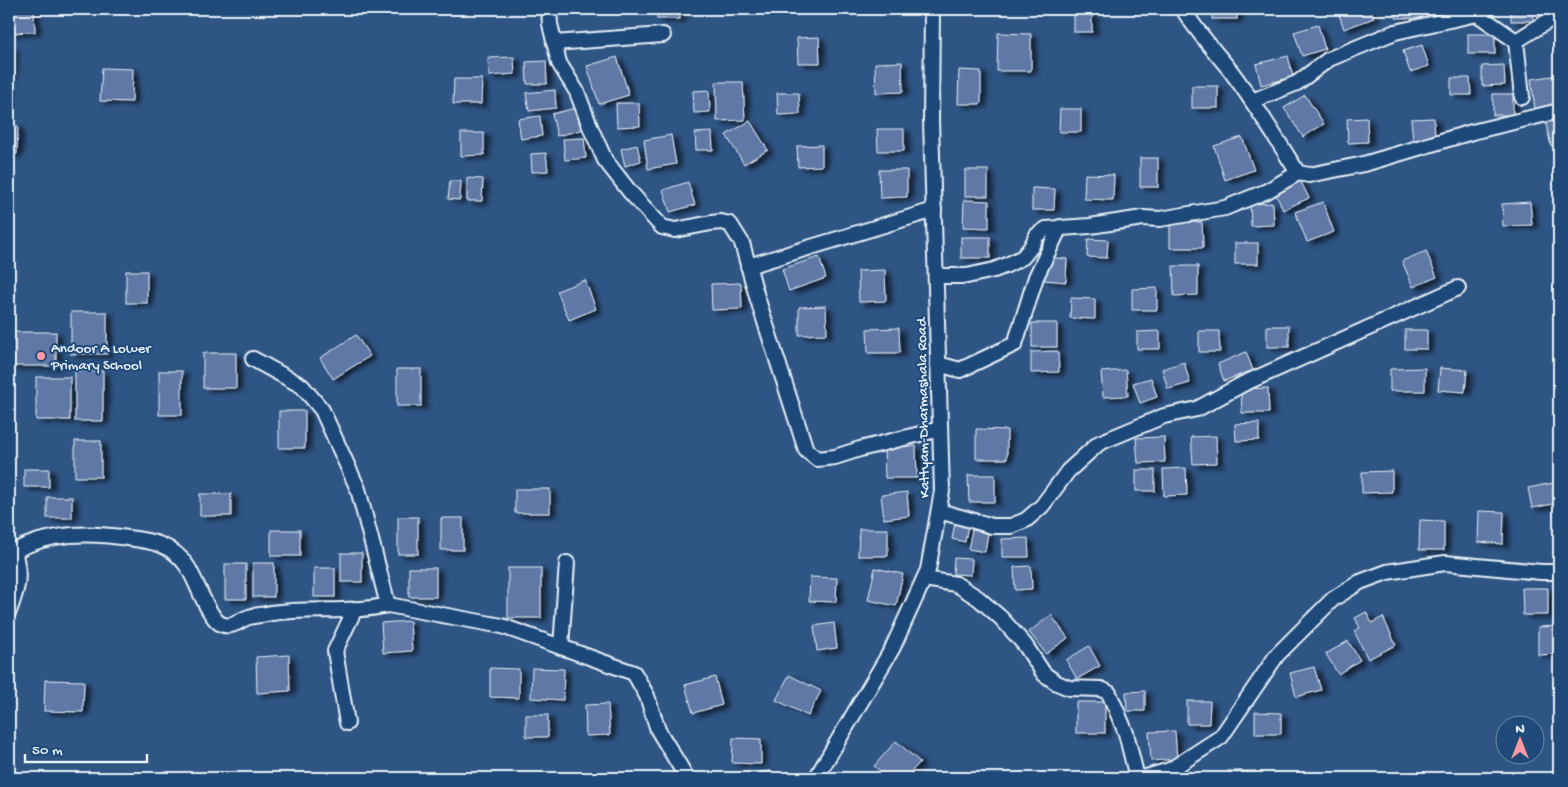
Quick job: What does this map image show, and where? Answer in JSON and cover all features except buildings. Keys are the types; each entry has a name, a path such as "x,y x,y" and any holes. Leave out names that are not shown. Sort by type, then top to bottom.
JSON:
{"street":[{"path":"549,9 550,24 559,63 577,92 605,160 649,214 662,227 675,230 711,223 721,222 730,224 742,243 806,450 817,459 834,457 940,429"},
{"name":"Kattyam-Dharmashala Road","path":"816,778 892,649 928,570 939,511 942,491 931,120 932,9"},
{"path":"1182,9 1252,101 1298,173"},
{"path":"1252,101 1297,83 1329,59 1395,32 1478,14 1516,41 1522,97"},
{"path":"1516,41 1559,14"},
{"path":"554,43 663,35"},
{"path":"936,276 967,276 994,270 1023,257 1037,235 1046,229 1060,226 1090,226 1143,218 1160,219 1225,208 1267,191 1298,173 1309,175 1364,164 1472,132 1559,111"},
{"path":"748,266 934,210"},
{"path":"938,364 960,370 1015,344 1036,278 1060,226"},
{"path":"939,511 992,526 1011,526 1026,520 1042,506 1068,471 1099,442 1164,416 1197,409 1243,384 1458,288"},
{"path":"253,359 302,386 322,410 358,489 388,604"},
{"path":"9,611 16,590 19,568 11,550 29,543 62,536 97,534 157,542 176,553 187,566 211,614 220,624 233,626 248,617 290,610 371,609 388,604 502,626 634,673 647,696 658,730 687,778"},
{"path":"561,647 568,563"},
{"path":"1143,778 1170,770 1221,738 1277,655 1333,599 1360,582 1387,572 1445,563 1559,572"},
{"path":"924,579 956,584 978,598 1001,618 1025,645 1044,674 1057,683 1069,688 1101,689 1109,693 1126,733 1137,778"},
{"path":"347,723 335,651 355,609"}],"place":[{"name":"Andoor A Lower Primary School","path":"41,356"}]}
